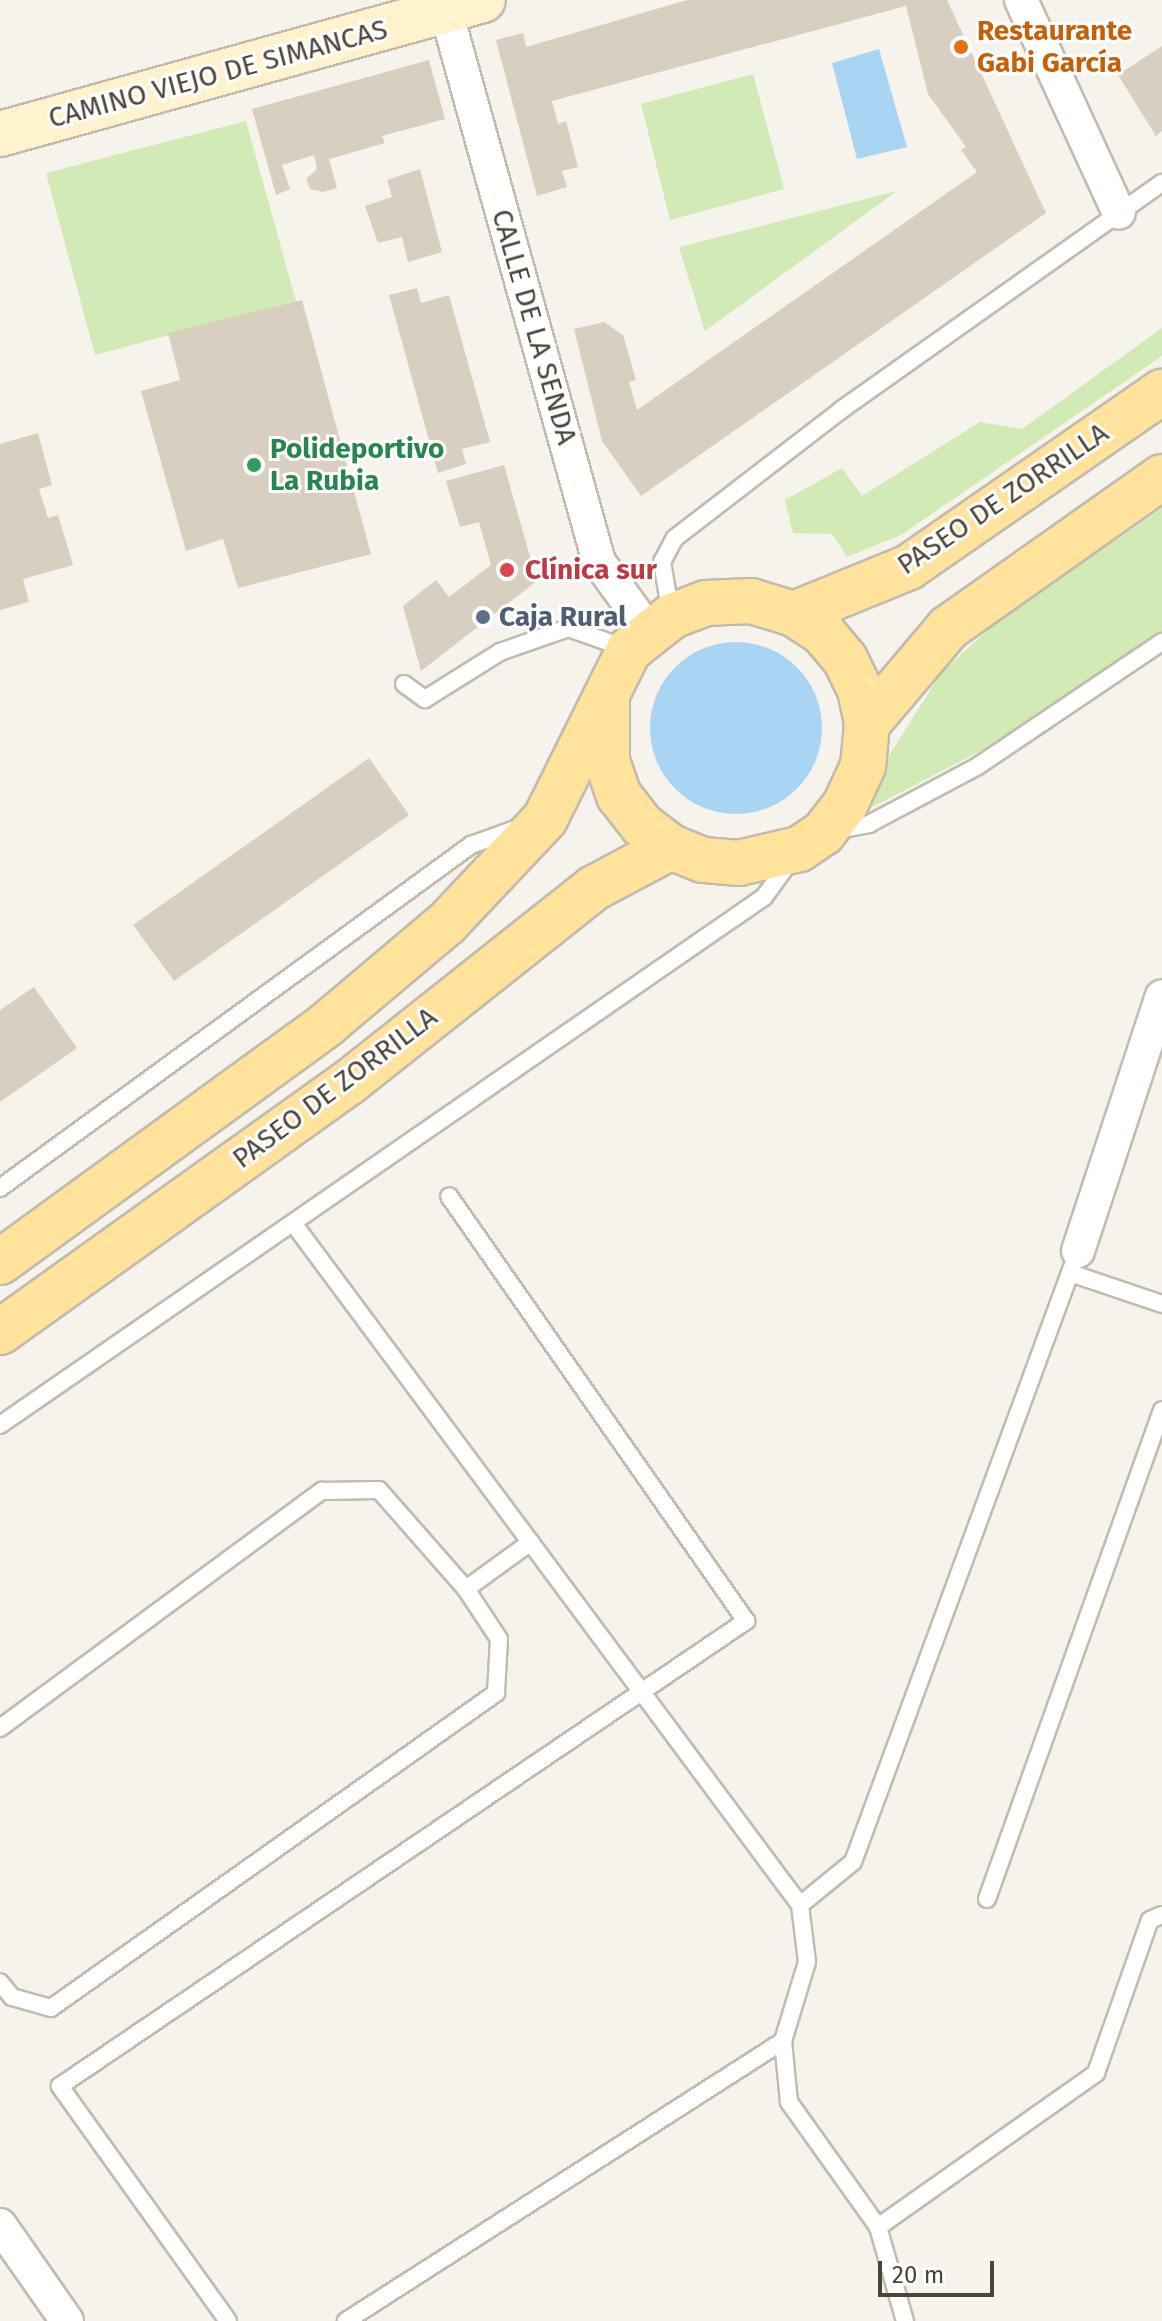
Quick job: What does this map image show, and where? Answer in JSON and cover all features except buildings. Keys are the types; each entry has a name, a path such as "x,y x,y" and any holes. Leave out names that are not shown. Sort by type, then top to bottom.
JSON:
{"main road":[{"name":"CAMINO VIEJO DE SIMANCAS","path":"0,134 464,5"},
{"name":"PASEO DE ZORRILLA","path":"794,614 909,567 1162,392"},
{"path":"867,724 948,628 1162,477"},
{"path":"650,632 706,603 751,601 794,614 823,633 845,659 860,690 867,724 863,766 845,805 811,841"},
{"name":"PASEO DE ZORRILLA","path":"0,1262 327,1024 447,923 545,819 607,699 650,632"},
{"name":"PASEO DE ZORRILLA","path":"607,699 607,762 619,796 642,825 671,847 703,860 739,863 811,841"},
{"name":"PASEO DE ZORRILLA","path":"0,1332 348,1083 594,888 671,847"}],"street":[{"path":"1021,0 1119,213"},
{"name":"CALLE DE LA SENDA","path":"464,5 599,562 650,632"},
{"path":"1074,1262 1162,996"},
{"path":"0,2225 67,2321"}],"lane":[{"path":"404,684 425,699 500,652 568,628 650,632 662,562 675,538 841,410 1162,183"},
{"path":"0,1425 764,897 811,841 869,824 978,766 1162,642"},
{"path":"0,1188 471,845 545,819"},
{"path":"228,2321 60,2086 746,1621 449,1196"},
{"path":"293,1223 800,1905 807,1962 783,2041 789,2102 878,2227 905,2321"},
{"path":"800,1905 853,1862 1074,1262 1162,1304"},
{"path":"987,1899 1162,1410"},
{"path":"0,1728 322,1491 379,1490 466,1589 499,1639 496,1693 51,2008 12,1997 0,1982"},
{"path":"466,1589 531,1542"},
{"path":"878,2227 1096,2073 1150,1920 1162,1915"},
{"path":"346,2321 783,2041"}],"green space":[{"path":"753,74 784,189 670,220 641,104"},
{"path":"246,121 296,301 95,355 46,173"},
{"path":"897,191 705,331 679,247"},
{"path":"1162,328 1162,356 901,535 847,557 832,534 793,533 785,500 842,468 862,496 980,422 1022,429"},
{"path":"1162,508 1162,631 1005,738 863,812 880,770 941,673 992,626"}],"water":[{"path":"879,49 907,147 857,159 832,63"},
{"path":"736,642 769,648 797,667 816,695 822,728 816,761 797,789 769,808 736,814 703,808 675,789 656,761 650,728 656,695 675,667 703,648"}],"place":[{"name":"Restaurante Gabi García","path":"961,47"},
{"name":"Polideportivo La Rubia","path":"254,465"},
{"name":"Clínica sur","path":"507,570"},
{"name":"Caja Rural","path":"483,617"}]}
